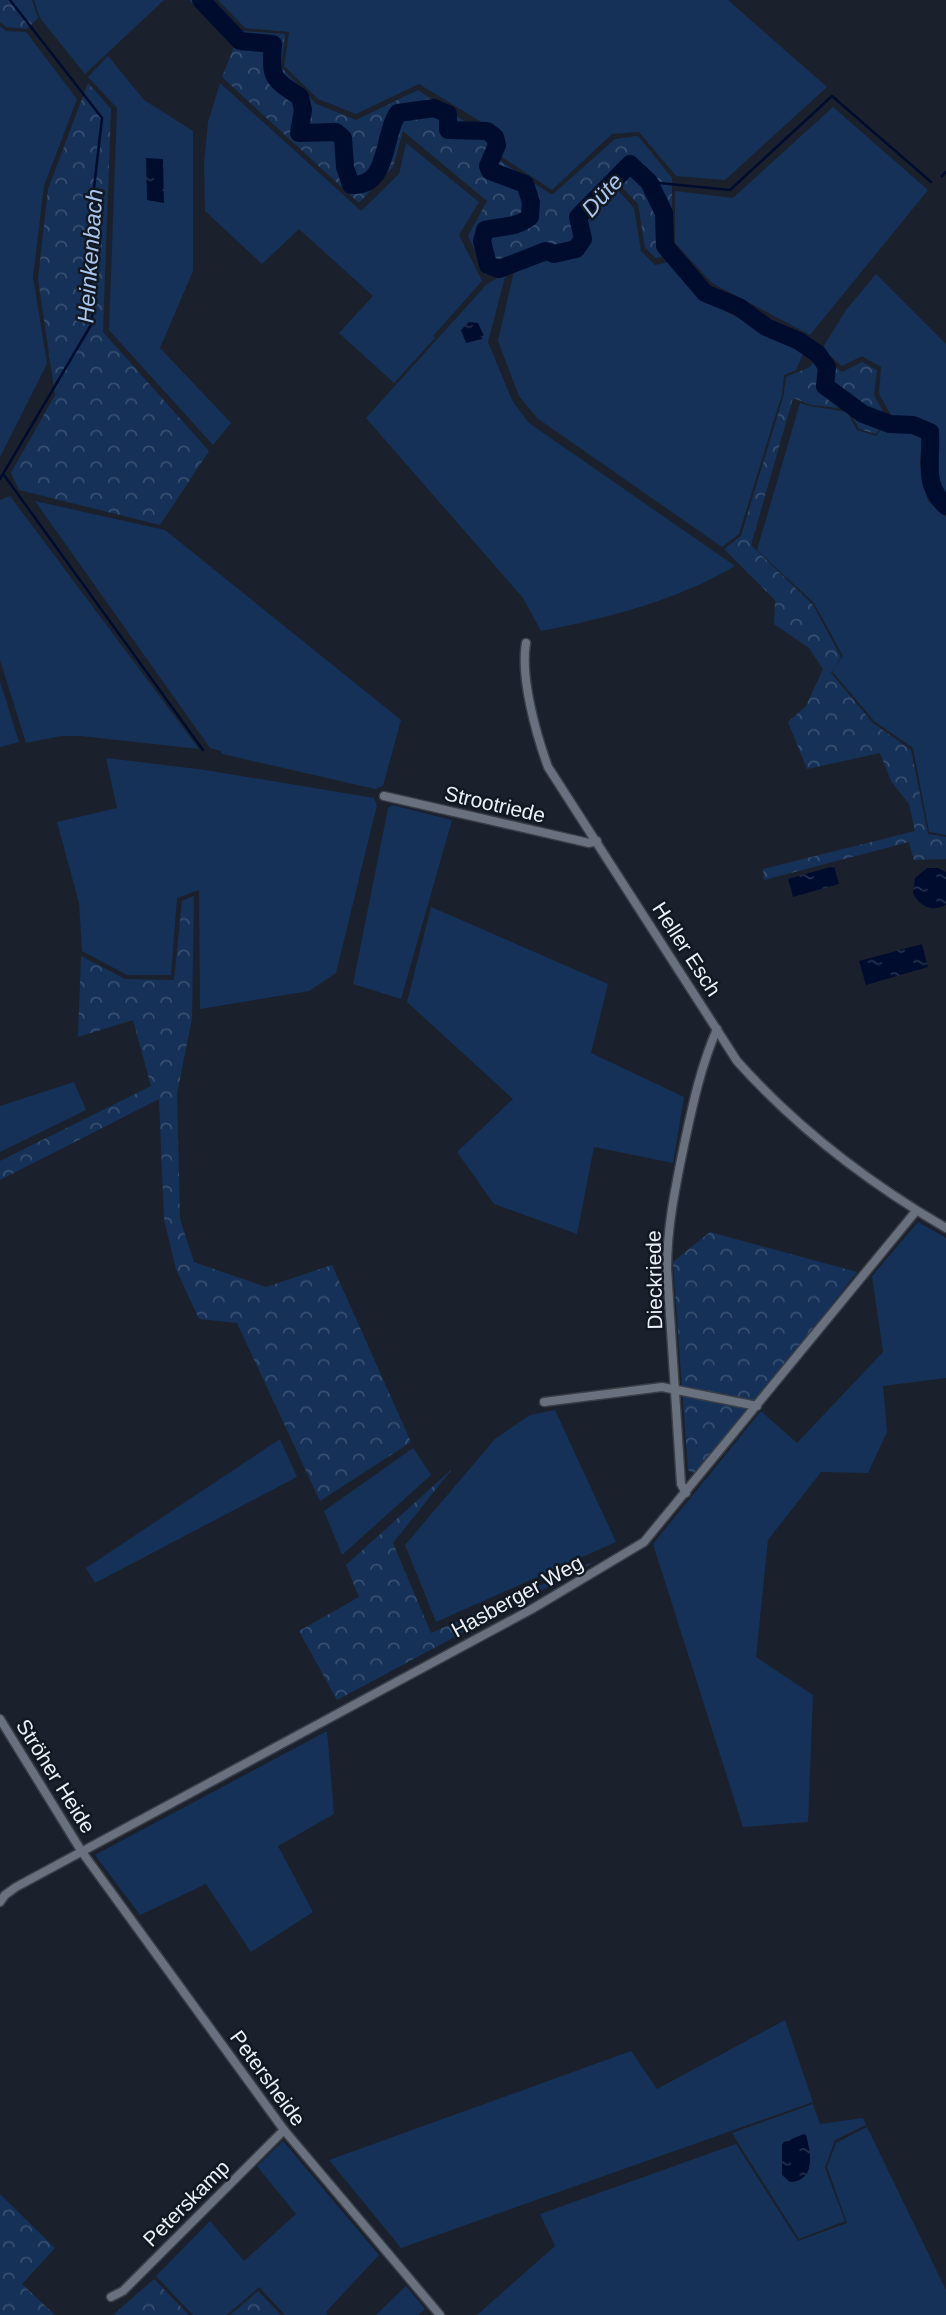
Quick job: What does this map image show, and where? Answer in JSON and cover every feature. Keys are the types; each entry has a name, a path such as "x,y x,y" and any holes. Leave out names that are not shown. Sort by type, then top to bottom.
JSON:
{"street":[{"name":"Heller Esch","path":"526,643 524,664 537,737 548,767 737,1061 768,1095 822,1143 916,1210"},
{"name":"Strootriede","path":"384,796 589,843 597,841"},
{"name":"Dieckriede","path":"686,1493 681,1484 667,1238 691,1111 704,1059 717,1029"},
{"path":"916,1210 946,1228"},
{"name":"Hasberger Weg","path":"0,1902 16,1887 532,1609 644,1542 916,1210"},
{"path":"544,1402 662,1387 757,1406"},
{"name":"Ströher Heide","path":"0,1719 82,1852"},
{"name":"Petersheide","path":"82,1852 284,2130 440,2315"},
{"name":"Peterskamp","path":"111,2297 123,2291 284,2130"}],"green space":[{"path":"0,0 32,0 38,18 27,29 6,27 0,22"},
{"path":"34,0 164,0 85,74 40,18"},
{"path":"189,0 213,0 243,31 285,34 281,67 316,104 356,120 418,90 486,136 491,143 487,152 552,195 615,139 638,136 672,178 672,244 681,253 656,258 645,248 638,204 612,177 573,214 578,237 573,245 556,248 547,243 500,262 486,275 468,236 487,201 403,131 393,167 359,203 222,77 234,47"},
{"path":"218,0 728,0 827,87 725,180 676,176 639,132 612,134 552,190 499,155 501,134 419,84 356,114 318,99 284,66 289,32 245,28"},
{"path":"0,26 6,31 26,32 77,99 44,186 33,277 47,364 0,457"},
{"path":"108,56 144,100 193,131 193,271 160,348 231,423 213,445 109,330 117,108 88,77"},
{"path":"88,83 111,109 103,332 209,451 160,525 19,490 11,473 55,395 38,279 48,189"},
{"path":"220,83 361,211 399,174 406,143 479,202 459,235 482,281 394,383 339,333 373,296 299,229 262,264 205,211 204,164 208,122"},
{"path":"833,107 928,190 810,335 712,283 675,243 675,191 733,198"},
{"path":"616,188 634,208 641,251 655,265 668,262 702,299 804,352 796,370 784,375 782,394 739,534 722,547 537,418 519,396 498,341 514,271 545,256 553,260 581,255 589,240 585,219"},
{"path":"506,273 488,342 512,400 529,423 735,566 665,599 541,631 523,598 366,418 487,284"},
{"path":"876,274 946,344 946,494 941,488 937,472 938,428 914,418 892,417 879,394 881,367 862,356 842,366 822,349 846,310"},
{"path":"819,353 842,372 862,362 877,370 874,395 887,419 876,434 859,429 849,409 811,405 793,398 751,545 813,605 841,657 831,673 873,723 911,750 928,834 946,837 946,859 914,860 909,842 764,880 763,869 915,831 909,804 891,781 880,753 807,769 788,722 806,706 823,669 809,648 774,624 775,600 724,549 741,536 784,394 786,377 810,367"},
{"path":"800,403 847,412 857,430 876,436 882,428 911,429 922,437 920,464 928,501 946,517 946,835 929,832 913,748 874,721 832,671 843,656 814,603 757,550"},
{"path":"10,496 199,749 81,736 61,736 26,743 0,660 0,500"},
{"path":"35,501 165,530 401,720 383,786 375,789 222,754 221,751 210,748"},
{"path":"0,681 19,742 0,747"},
{"path":"106,758 205,770 374,798 377,805 336,973 309,991 200,1009 199,890 177,898 171,975 127,975 82,951 79,903 57,822 117,808"},
{"path":"392,805 452,820 401,999 353,984 388,808"},
{"path":"194,896 192,1018 177,1094 180,1219 194,1262 266,1287 332,1265 411,1442 320,1501 237,1323 199,1319 176,1269 164,1219 159,1099 0,1180 0,1161 151,1086 133,1020 78,1037 81,956 125,979 174,980 182,901"},
{"path":"431,907 608,984 591,1053 684,1097 673,1163 594,1147 577,1234 494,1204 457,1152 513,1099 407,1002"},
{"path":"74,1082 86,1110 0,1152 0,1106"},
{"path":"918,1222 946,1238 946,1378 883,1386 887,1432 868,1473 821,1472 768,1540 756,1657 813,1695 808,1822 743,1827 653,1544 761,1411 797,1443 883,1352 872,1276"},
{"path":"710,1232 857,1272 699,1477 688,1470 673,1262"},
{"path":"555,1410 616,1542 436,1622 405,1545 495,1439 530,1415"},
{"path":"280,1439 297,1477 95,1583 86,1568"},
{"path":"413,1448 431,1475 342,1555 324,1511"},
{"path":"452,1469 393,1543 431,1633 598,1560 337,1700 299,1631 359,1597 346,1565"},
{"path":"327,1731 334,1814 278,1846 313,1912 251,1952 206,1884 140,1915 95,1855"},
{"path":"785,2020 813,2102 401,2248 329,2160 631,2051 657,2089"},
{"path":"813,2104 820,2124 863,2118 866,2125 835,2140 825,2168 845,2221 799,2239 732,2133"},
{"path":"867,2127 946,2290 946,2315 477,2315 555,2246 540,2214 736,2144 798,2241 847,2223 827,2167 836,2143"},
{"path":"283,2141 379,2255 326,2312 328,2315 285,2315 259,2287 227,2315 193,2315 156,2276 210,2221 244,2261 296,2214 257,2166"},
{"path":"0,2194 55,2248 22,2284 55,2315 0,2315"},
{"path":"154,2279 189,2315 113,2315"},
{"path":"406,2286 425,2309 418,2315 376,2315"},
{"path":"258,2291 281,2315 230,2315"}],"water":[{"path":"146,158 163,159 164,203 147,200"},
{"path":"469,322 478,323 484,336 482,339 466,343 461,330"},
{"path":"834,866 839,884 793,897 788,879"},
{"path":"927,868 938,868 946,872 946,905 927,907 919,902 913,893 915,878"},
{"path":"922,944 928,967 866,985 859,961"},
{"path":"804,2134 810,2165 804,2177 790,2182 782,2175 782,2145"}],"waterway":[{"name":"Heinkenbach","path":"0,479 91,325 93,310 88,241 102,118 10,0"},
{"name":"Düte","path":"201,0 240,41 273,44 272,64 275,76 300,97 303,110 299,133 336,132 343,138 345,167 351,185 373,178 379,169 398,113 434,108 448,114 448,130 487,131 495,137 497,145 488,166 490,171 525,184 531,202 530,217 525,221 485,230 482,241 488,265 499,269 546,251 554,254 576,249 583,239 578,217 630,164 649,182 664,213 665,246 705,293 739,307 766,327 799,341 818,354 827,367 825,386 863,414 890,424 913,425 930,432 931,481 946,506"},
{"path":"649,182 730,190 832,96 931,182"},
{"path":"942,176 946,172"},
{"path":"4,475 203,750"}]}
